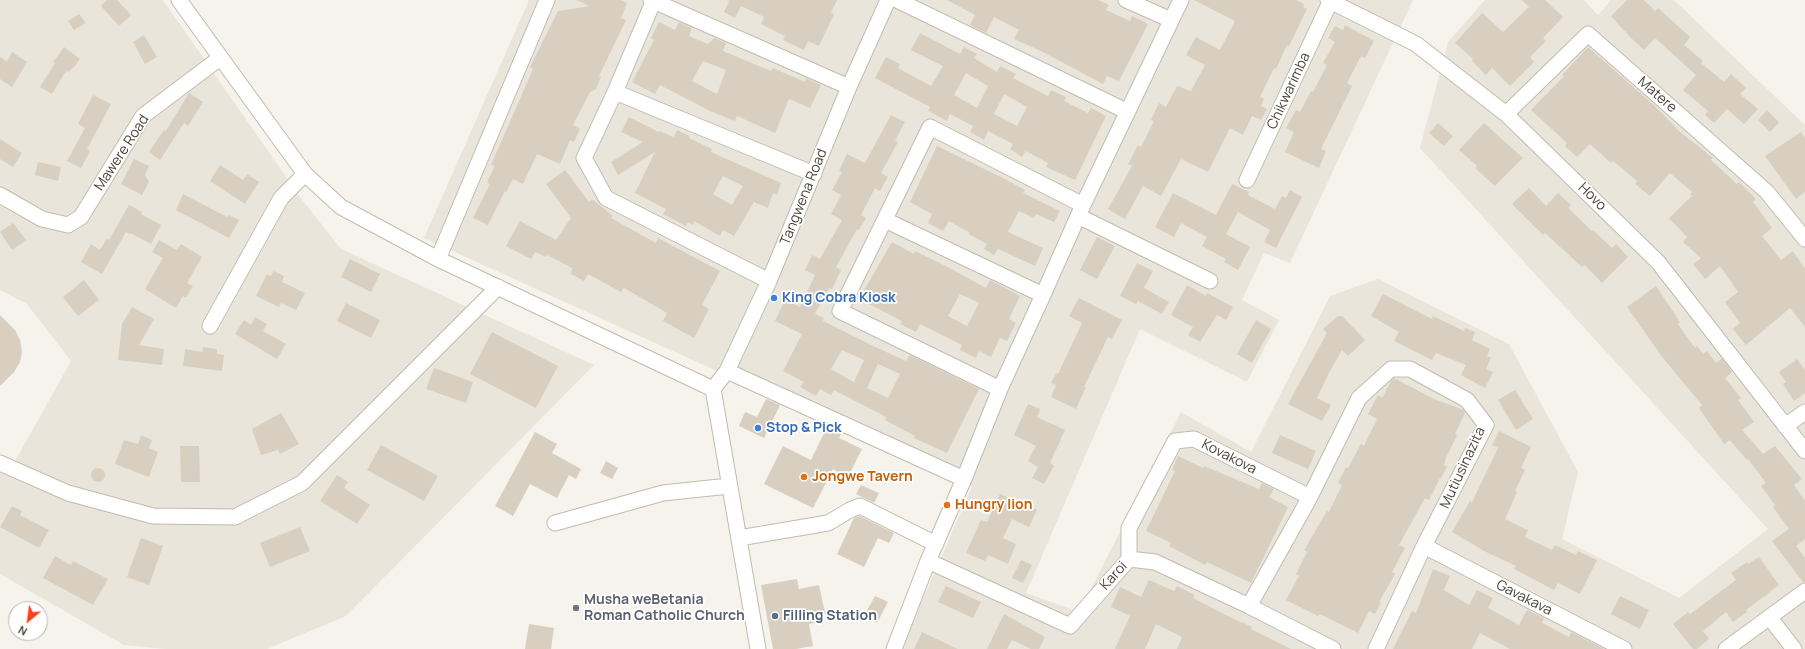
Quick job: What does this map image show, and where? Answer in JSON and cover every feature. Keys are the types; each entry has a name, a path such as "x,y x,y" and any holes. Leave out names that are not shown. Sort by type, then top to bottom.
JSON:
{"street":[{"path":"179,0 305,174 341,207 438,259 713,389 758,649"},
{"path":"438,259 547,0"},
{"path":"769,281 606,198 584,158 615,92 653,0 849,87"},
{"name":"Tangwena Road","path":"713,389 727,371 769,281 849,87 888,0"},
{"path":"897,0 1126,111"},
{"path":"1126,0 1171,20"},
{"path":"894,649 928,561 964,479 1000,389 1126,111 1181,0"},
{"name":"Hovo","path":"1330,1 1416,44 1506,114 1658,262 1805,451"},
{"name":"Chikwarimba","path":"1247,180 1330,1"},
{"name":"Matere","path":"1506,114 1588,34 1767,192 1805,240"},
{"name":"Mawere Road","path":"0,195 42,218 68,225 81,217 143,116 220,58"},
{"path":"615,92 814,174"},
{"path":"1000,389 840,311 886,220 930,127 1210,281"},
{"path":"210,326 281,198 305,174"},
{"path":"886,220 1043,295"},
{"path":"0,463 68,492 153,516 235,517 302,483 498,287"},
{"name":"Mutiusinazita","path":"1249,606 1310,497 1359,398 1391,370 1410,369 1467,400 1486,426 1424,546 1376,649"},
{"path":"727,371 964,479"},
{"path":"1785,426 1805,412"},
{"name":"Kovakova","path":"1129,559 1129,528 1175,441 1194,439 1310,497"},
{"path":"555,523 663,493 729,486"},
{"path":"739,538 828,523 860,506 936,544"},
{"name":"Gavakava","path":"1424,546 1624,649"},
{"name":"Karoi","path":"928,561 1070,626 1129,559 1155,562 1249,606 1333,649"},
{"path":"1726,649 1805,591"},
{"path":"1770,618 1794,649"}],"shaded area":[{"path":"0,0 163,0 300,197 341,249 594,365 346,616 267,649 166,649 124,645 0,574 0,459 13,465 71,361 27,304 0,290"},
{"path":"529,0 1413,0 1290,263 1264,253 1242,300 1279,320 1247,382 1140,329 1026,593 1079,612 1181,412 1251,452 1330,296 1378,279 1509,344 1578,472 1562,539 1679,598 1768,529 1420,148 1448,42 1485,0 1584,0 1598,15 1611,0 1674,0 1805,125 1805,649 901,649 972,487 424,238"}],"building":[{"path":"107,0 117,0 131,15 119,26 101,6"},
{"path":"576,0 620,0 627,3 621,18 626,20 599,76 601,77 596,89 590,92 573,125 580,129 574,142 570,140 560,164 537,154 523,184 513,179 506,192 505,191 488,225 473,218 490,184 487,182 495,166 491,165 533,69 530,67 558,11 590,6"},
{"path":"727,0 837,0 831,13 834,14 819,46 808,41 804,50 783,40 785,36 761,24 764,17 741,6 735,18 724,12 729,1"},
{"path":"947,0 1098,0 1109,5 1106,10 1130,21 1132,16 1148,24 1119,81 1107,76 1103,84 1041,51 1014,39 1019,30 994,17 986,33 970,25 975,15"},
{"path":"1194,0 1296,0 1304,4 1303,7 1307,9 1289,46 1287,45 1276,69 1274,68 1260,97 1264,99 1261,106 1267,109 1261,120 1252,116 1243,135 1230,128 1208,172 1181,159 1161,196 1143,186 1125,219 1108,209 1132,166 1128,164 1138,145 1141,147 1154,121 1151,120 1159,103 1166,107 1177,86 1191,91 1205,65 1186,55 1196,37 1220,50 1235,21"},
{"path":"1522,0 1545,0 1563,17 1543,38 1546,41 1530,57 1534,62 1510,86 1492,68 1486,75 1472,61 1473,59 1455,43 1482,13 1503,32 1529,7"},
{"path":"1627,0 1644,0 1655,11 1658,8 1690,37 1684,45 1703,61 1701,63 1724,82 1731,74 1746,88 1740,94 1758,109 1744,124 1727,109 1714,123 1705,115 1708,111 1683,90 1696,75 1655,38 1644,50 1631,38 1611,16"},
{"path":"79,14 86,23 74,30 68,21"},
{"path":"659,22 675,30 679,22 692,28 689,36 708,44 714,38 726,43 723,51 771,71 773,68 805,82 806,78 821,85 810,108 789,99 775,133 737,116 735,121 710,111 660,85 655,94 632,82 654,40 651,38","holes":["703,61 726,70 717,94 692,81"]},
{"path":"1345,25 1374,41 1365,58 1361,56 1347,83 1352,86 1321,149 1326,151 1319,168 1285,152 1294,132 1286,128 1296,110 1300,112 1311,91 1313,92 1327,65 1323,63 1335,42 1328,38 1335,26 1343,30"},
{"path":"920,33 960,54 964,47 977,54 974,58 997,72 1000,66 1016,74 1013,78 1048,96 1051,90 1066,97 1064,101 1088,113 1091,108 1106,116 1075,180 1046,167 1048,163 1026,151 1022,157 1010,149 1013,144 988,131 984,140 970,132 973,126 950,114 947,121 928,111 930,107 875,78 886,57 900,64 898,68 931,86 943,66 911,50","holes":["966,73 988,86 977,108 954,95","1004,94 1027,107 1017,126 994,114"]},
{"path":"144,35 157,57 145,64 133,42"},
{"path":"64,47 80,59 68,72 66,71 52,94 40,87 55,63 53,62"},
{"path":"1588,47 1656,107 1679,131 1713,158 1711,160 1737,184 1739,182 1756,199 1753,202 1772,228 1762,236 1781,260 1793,251 1805,269 1805,327 1790,308 1746,345 1733,329 1740,323 1725,302 1738,292 1720,266 1705,279 1693,264 1701,258 1683,242 1687,237 1669,218 1692,196 1690,194 1692,192 1670,173 1650,196 1635,184 1637,181 1613,161 1611,163 1590,144 1577,157 1565,146 1567,143 1531,110 1564,76 1562,75"},
{"path":"12,52 27,62 12,87 0,79 0,57 7,62"},
{"path":"189,93 203,102 188,126 184,123 160,160 149,152 164,130 166,131"},
{"path":"93,95 111,104 87,149 90,151 81,168 67,161 85,128 78,124"},
{"path":"1767,110 1779,122 1770,132 1758,120"},
{"path":"891,115 905,122 895,141 898,142 881,173 888,177 880,191 875,188 861,215 866,218 859,230 857,229 836,267 841,270 832,289 829,288 815,314 824,318 823,321 871,345 906,361 910,355 979,389 947,453 914,438 915,436 885,420 886,417 834,390 831,395 820,389 816,396 800,387 804,382 783,371 802,334 775,321 785,300 800,307 815,275 805,270 812,255 820,259 842,220 831,214 841,195 832,190 842,172 839,171 847,154 865,163","holes":["842,350 864,360 854,382 831,369","878,364 900,374 888,398 867,388"]},
{"path":"629,117 659,132 674,137 677,130 690,136 689,138 712,149 711,152 781,183 777,195 773,193 768,208 754,202 734,236 723,230 720,236 694,221 693,225 688,222 686,226 663,214 666,209 635,193 655,152 618,175 611,162 643,142 621,132","holes":["723,176 743,186 732,205 713,194"]},
{"path":"1438,123 1453,136 1444,146 1429,133"},
{"path":"1484,123 1523,158 1495,186 1475,168 1477,166 1459,150"},
{"path":"1801,132 1805,138 1805,192 1796,199 1765,156"},
{"path":"0,139 22,153 13,167 0,159"},
{"path":"937,146 1003,178 1025,190 1023,193 1060,211 1054,222 1036,214 1034,218 1019,211 1008,232 1043,248 1035,266 998,249 994,255 984,249 987,244 949,221 943,231 928,223 932,214 910,202"},
{"path":"134,159 149,166 145,175 149,182 142,195 121,184"},
{"path":"38,162 61,167 58,181 35,175"},
{"path":"220,165 243,180 247,174 259,182 245,204 210,181"},
{"path":"565,170 589,202 592,199 613,216 611,218 656,243 658,238 720,271 702,305 709,309 694,338 663,321 667,313 624,288 621,292 588,274 584,281 571,274 572,268 547,255 546,257 535,252 531,259 506,246 520,221 556,240 571,218 546,184"},
{"path":"1232,184 1249,192 1248,195 1275,209 1282,196 1286,198 1290,190 1302,197 1276,248 1264,242 1270,230 1238,212 1226,234 1250,247 1238,270 1224,262 1226,259 1202,246 1207,237 1181,223 1174,237 1155,227 1173,193 1216,215"},
{"path":"1529,188 1546,206 1558,193 1571,205 1568,208 1592,231 1593,230 1612,248 1616,244 1628,257 1602,283 1585,265 1582,267 1545,233 1543,235 1512,204"},
{"path":"183,194 227,217 229,215 239,220 229,238 176,210"},
{"path":"129,205 142,212 141,214 161,225 151,244 126,232 102,274 81,262 91,244 100,250 107,238 109,240"},
{"path":"13,223 26,240 12,250 0,232"},
{"path":"1097,237 1115,246 1097,279 1080,270"},
{"path":"159,240 177,250 181,244 202,257 187,283 193,286 186,298 183,296 176,308 145,289 163,258 152,252"},
{"path":"892,242 914,254 915,251 944,265 986,288 990,280 1020,296 1009,319 1016,323 1007,341 1000,338 991,357 979,351 976,358 960,350 962,345 920,324 916,332 900,324 902,321 859,299","holes":["960,294 979,303 967,326 948,316"]},
{"path":"350,259 380,274 371,292 341,277"},
{"path":"1137,263 1153,271 1144,288 1169,302 1162,314 1138,301 1136,304 1120,296"},
{"path":"274,271 284,276 282,282 305,293 296,310 281,303 279,307 256,296 267,274 271,276"},
{"path":"84,280 99,300 78,316 63,297"},
{"path":"1187,285 1206,296 1207,293 1233,307 1226,320 1217,315 1200,342 1188,335 1193,327 1171,315"},
{"path":"1656,286 1680,322 1678,324 1695,348 1697,346 1703,354 1707,351 1716,363 1722,358 1732,372 1725,378 1741,398 1738,400 1754,422 1742,430 1763,454 1775,446 1802,479 1794,485 1805,501 1805,539 1796,546 1805,558 1805,582 1803,582 1772,541 1789,529 1773,507 1775,505 1761,486 1766,483 1748,459 1747,460 1730,440 1724,444 1699,408 1702,405 1663,358 1627,307"},
{"path":"1383,294 1432,319 1433,316 1464,331 1465,328 1475,332 1472,340 1490,349 1487,356 1491,358 1486,369 1493,372 1485,388 1461,375 1466,365 1436,353 1432,360 1394,341 1399,332 1371,316"},
{"path":"1079,298 1122,320 1112,339 1108,337 1084,387 1086,387 1076,409 1051,397 1056,385 1051,383 1056,373 1058,374 1082,323 1069,316"},
{"path":"346,303 380,320 371,338 337,321"},
{"path":"132,307 154,319 139,345 164,349 162,365 118,360 122,324"},
{"path":"0,315 15,330 20,340 22,352 20,362 14,372 0,386"},
{"path":"1338,316 1342,316 1365,340 1348,356 1342,350 1330,371 1317,398 1331,405 1322,421 1288,404 1327,333 1323,329"},
{"path":"255,317 267,324 263,331 286,344 277,359 235,334 244,320 251,325"},
{"path":"1256,320 1271,329 1252,363 1237,354"},
{"path":"492,332 558,366 536,408 470,374"},
{"path":"203,347 217,349 217,354 224,355 222,371 183,366 185,349 202,352"},
{"path":"1797,359 1805,370 1805,393 1794,401 1783,384 1786,382 1779,372"},
{"path":"434,368 473,382 466,403 426,389"},
{"path":"1394,378 1434,399 1464,410 1465,413 1446,458 1444,465 1447,467 1429,500 1425,498 1399,545 1405,548 1392,572 1395,574 1379,602 1381,603 1375,614 1369,611 1358,633 1320,614 1318,616 1286,600 1299,576 1296,574 1307,552 1304,550 1327,511 1329,512 1342,485 1338,483 1346,467 1348,468 1361,444 1364,446 1377,419 1368,414 1378,395 1382,398"},
{"path":"1515,390 1533,419 1516,430 1498,400"},
{"path":"766,399 780,405 764,438 739,426 745,412 757,417"},
{"path":"1028,404 1040,409 1037,417 1065,430 1050,463 1054,466 1044,484 1032,478 1038,467 1028,461 1036,446 1014,435"},
{"path":"281,413 299,444 280,454 278,450 261,455 252,429"},
{"path":"827,427 841,434 839,438 862,449 848,477 833,469 813,508 764,484 783,446 811,460"},
{"path":"1499,431 1531,447 1521,468 1525,470 1515,491 1517,492 1505,519 1528,530 1525,537 1552,550 1555,545 1576,555 1578,551 1597,560 1580,594 1558,583 1554,590 1514,569 1516,566 1484,551 1452,532 1470,501 1472,502 1498,448 1492,445"},
{"path":"535,432 557,444 552,453 581,469 576,479 569,475 557,498 530,484 513,516 495,506"},
{"path":"141,435 152,440 149,448 158,452 149,477 115,464 124,440 138,444"},
{"path":"1280,435 1316,451 1308,469 1272,453"},
{"path":"381,445 438,476 424,501 367,470"},
{"path":"180,446 199,446 200,482 181,482"},
{"path":"1178,456 1203,468 1204,466 1259,489 1262,483 1274,489 1269,497 1288,507 1251,583 1207,562 1205,565 1169,546 1171,543 1146,531 1175,471 1172,470"},
{"path":"606,461 618,468 612,479 600,473"},
{"path":"95,468 101,468 105,472 105,478 101,482 95,482 91,478 91,472"},
{"path":"337,475 348,482 344,488 370,505 357,524 320,501"},
{"path":"861,485 879,493 874,503 856,494"},
{"path":"1000,494 1037,510 1029,527 1012,519 1003,538 1016,544 1008,564 988,555 985,561 966,553 981,520 987,522"},
{"path":"12,506 22,511 20,515 49,530 39,548 0,527"},
{"path":"860,516 894,533 889,543 878,538 864,567 837,554 854,518"},
{"path":"300,527 310,551 270,567 260,543"},
{"path":"141,538 163,546 149,585 127,577"},
{"path":"55,556 71,565 73,561 108,579 93,605 43,578"},
{"path":"1759,557 1779,585 1746,610 1747,612 1733,622 1726,612 1703,631 1709,639 1697,649 1693,649 1673,624 1688,612 1690,614 1736,580 1731,573 1747,562 1748,564"},
{"path":"1021,560 1032,565 1023,583 1012,578"},
{"path":"1433,569 1450,576 1444,590 1469,605 1477,590 1493,598 1488,608 1519,625 1527,610 1544,618 1542,623 1569,637 1571,632 1604,649 1510,649 1480,633 1472,649 1393,649 1412,611 1416,613"},
{"name":"Filling Station","path":"797,579 799,589 819,585 825,613 819,614 820,622 809,624 813,646 796,649 773,649 761,585"},
{"path":"1149,580 1174,591 1177,586 1195,595 1193,598 1252,627 1251,629 1291,649 1177,649 1182,637 1156,624 1145,649 1115,649 1130,616 1111,607 1120,587 1141,597"},
{"path":"946,586 981,602 973,618 938,602"},
{"path":"875,596 888,602 877,623 864,616"},
{"path":"1620,596 1649,610 1640,629 1611,614"},
{"path":"1004,614 1045,637 1039,649 1031,649 1012,640 1007,649 987,649"},
{"path":"529,624 554,628 551,649 525,649"},
{"path":"922,632 958,649 914,649"}],"place":[{"name":"King Cobra Kiosk","path":"774,298"},
{"name":"Stop & Pick","path":"758,428"},
{"name":"Jongwe Tavern","path":"804,477"},
{"name":"Hungry lion","path":"947,505"},
{"name":"Musha weBetania Roman Catholic Church","path":"576,608"},
{"name":"Filling Station","path":"775,616"}]}
